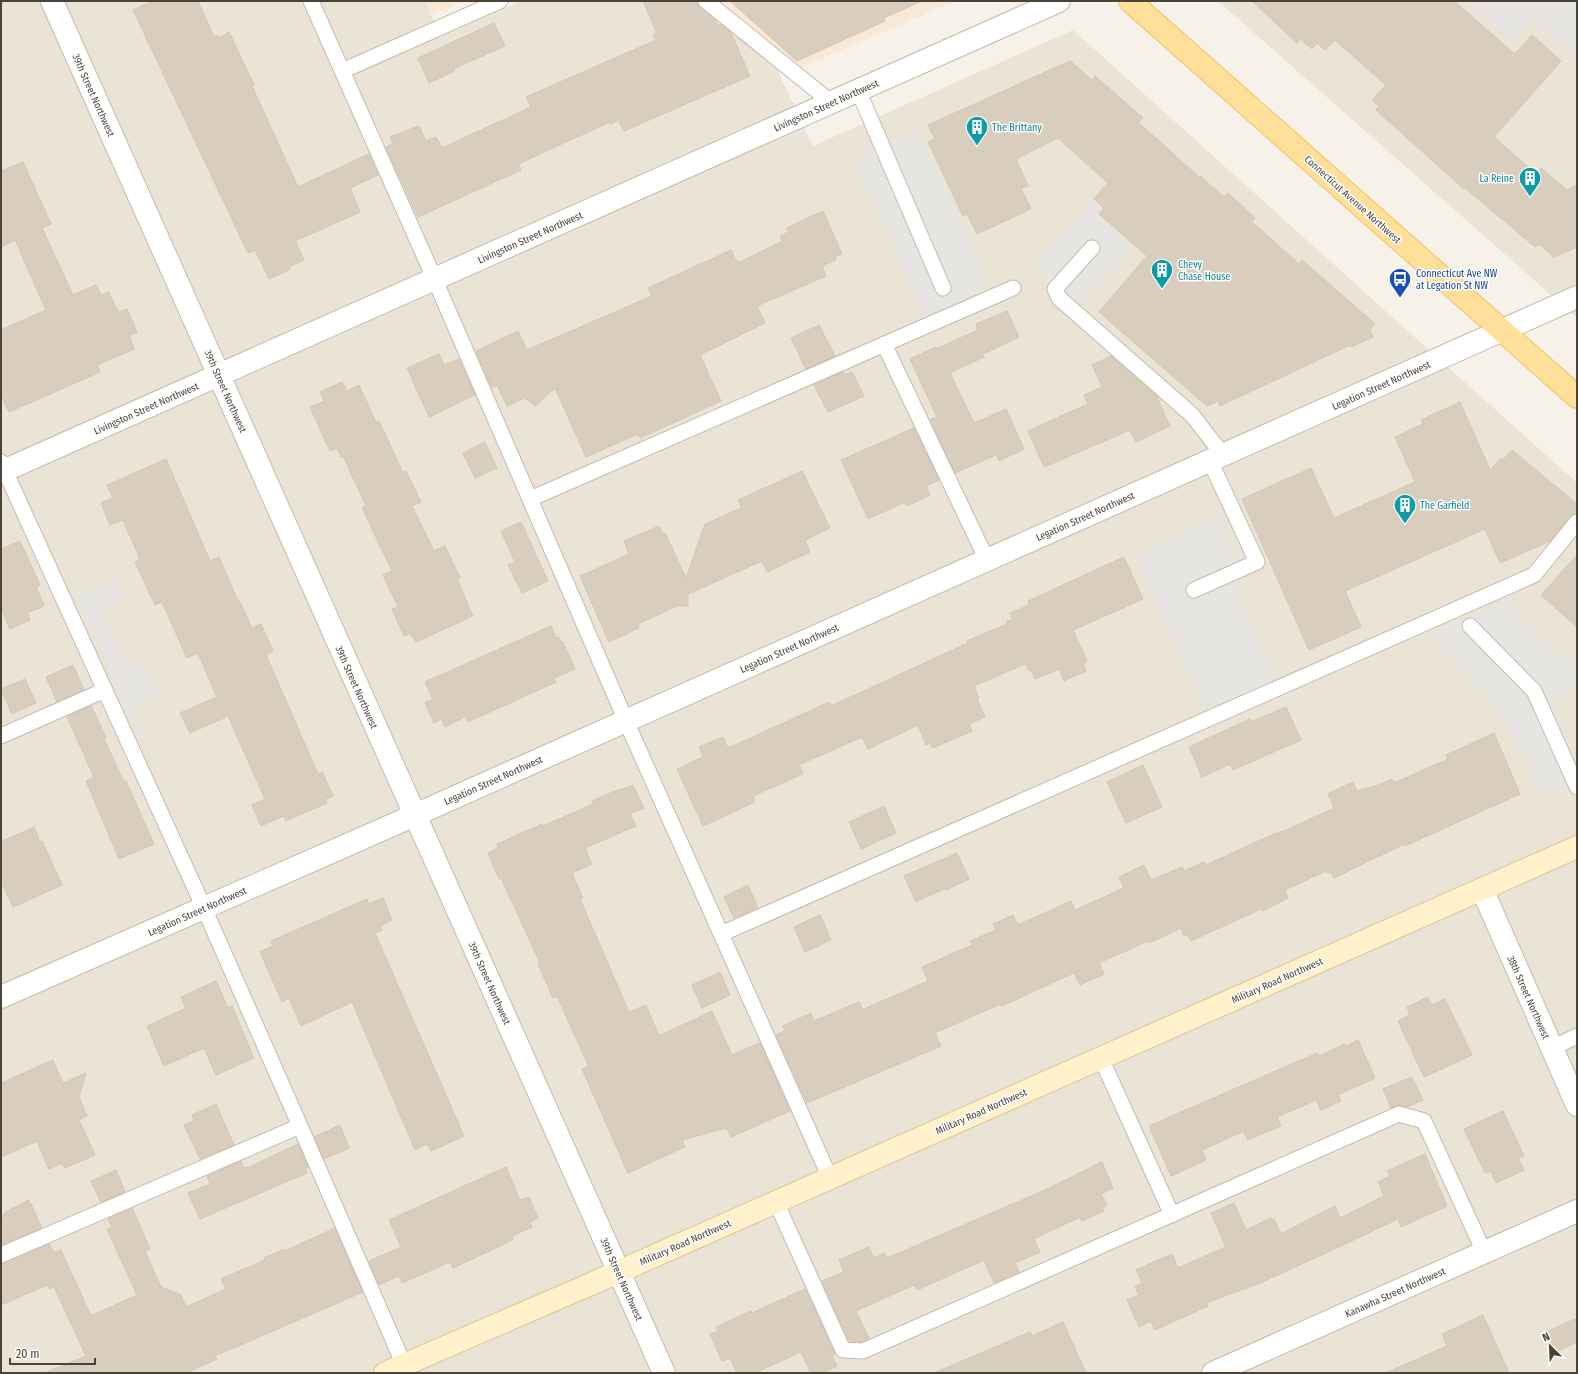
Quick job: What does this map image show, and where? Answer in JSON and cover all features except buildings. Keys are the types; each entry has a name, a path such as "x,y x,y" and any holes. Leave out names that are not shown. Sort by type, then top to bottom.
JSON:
{"main road":[{"name":"Connecticut Avenue Northwest","path":"1130,1 1577,397"},
{"name":"Military Road Northwest","path":"394,1369 776,1202 1577,847"}],"street":[{"name":"39th Street Northwest","path":"52,1 664,1373"},
{"name":"Livingston Street Northwest","path":"2,468 219,376 1059,1"},
{"name":"Legation Street Northwest","path":"1,998 1577,298"},
{"name":"38th Street Northwest","path":"1482,890 1577,1105"},
{"name":"Kanawha Street Northwest","path":"1213,1373 1577,1211"}],"lane":[{"path":"311,1 435,280 626,721 830,1178"},
{"path":"342,71 500,1"},
{"path":"706,1 832,103"},
{"path":"858,90 943,288"},
{"path":"1092,248 1055,289 1059,298 1192,416 1217,458 1257,562 1194,590"},
{"path":"530,500 1013,288"},
{"path":"884,344 987,560"},
{"path":"2,468 204,908 300,1126 394,1369"},
{"path":"721,934 1534,575 1577,522"},
{"path":"1470,626 1534,691 1577,787"},
{"path":"1,736 105,690"},
{"path":"1552,1048 1577,1036"},
{"path":"1100,1058 1172,1215"},
{"path":"776,1202 843,1350 863,1351 1399,1114 1424,1121 1484,1252"},
{"path":"1,1256 300,1126"}],"shaded area":[{"path":"1,1 425,1 441,37 521,1 701,1 774,63 813,146 1073,30 1577,483 1577,1373 1,1373"},
{"path":"425,1 464,1 432,15"},
{"path":"722,1 955,1 800,68"},
{"path":"1218,1 1577,1 1577,318"},
{"path":"1466,1 1577,1 1577,50 1573,56 1532,19 1512,42"},
{"path":"918,129 990,287 925,317 853,158"},
{"path":"1094,199 1139,241 1081,306 1033,264"},
{"path":"1215,518 1244,586 1238,601 1276,681 1206,711 1135,555"},
{"path":"115,578 123,598 100,608 127,669 145,661 160,695 135,706 142,722 134,725 76,595"},
{"path":"1511,600 1516,605 1513,611 1517,617 1577,669 1577,685 1550,699 1577,760 1577,790 1571,787 1562,788 1542,797 1524,757 1497,710 1431,634"}],"place":[{"name":"The Brittany","path":"977,146"},
{"name":"La Reine","path":"1530,198"},
{"name":"Chevy Chase House","path":"1162,290"},
{"name":"Connecticut Ave NW at Legation St NW","path":"1400,298"},
{"name":"The Garfield","path":"1405,524"}]}
